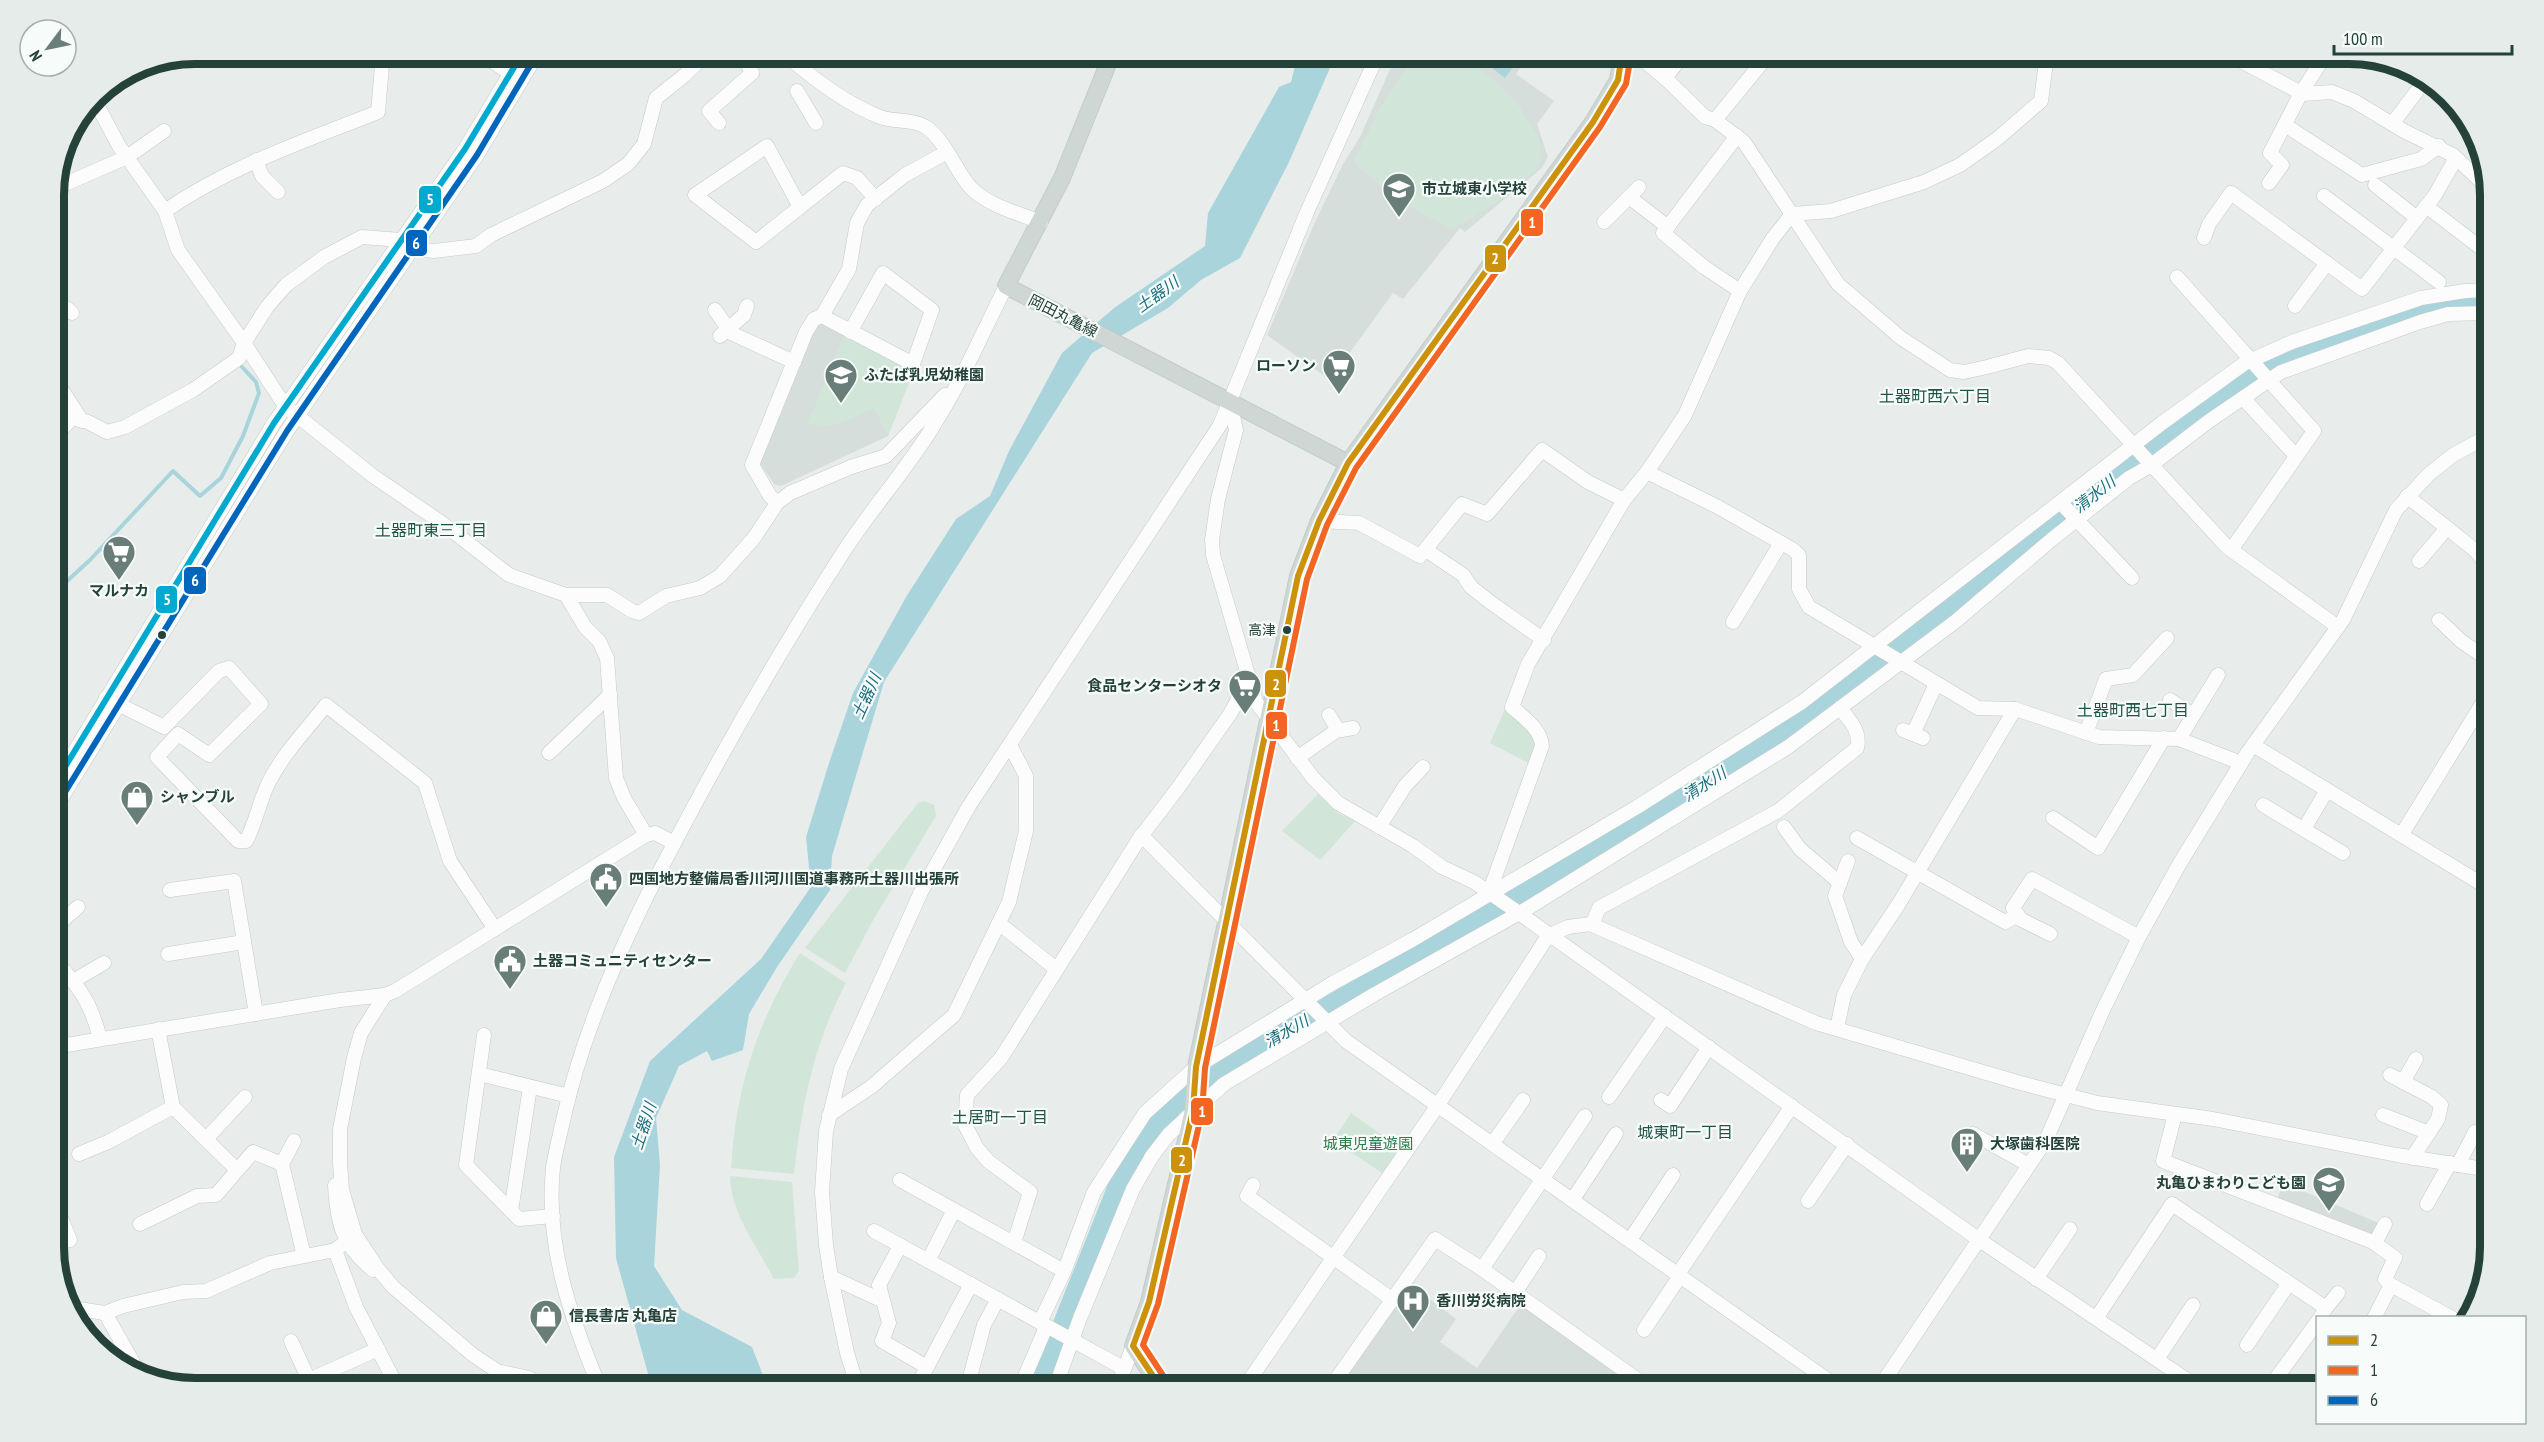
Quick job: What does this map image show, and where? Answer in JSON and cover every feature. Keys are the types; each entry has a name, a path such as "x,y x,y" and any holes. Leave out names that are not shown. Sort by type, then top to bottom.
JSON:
{"main road":[{"path":"1010,288 1062,178 1108,65"},
{"path":"1154,1378 1133,1346 1149,1302 1193,1110 1196,1068 1298,576 1319,521 1348,463 1604,106 1618,80 1620,65"},
{"name":"岡田丸亀線","path":"1010,288 1348,463"}],"street":[{"path":"165,211 189,195 256,160 378,112 382,65"},
{"path":"498,65 515,76"},
{"path":"65,772 199,571 297,416 477,155 518,65"},
{"path":"112,701 285,406 515,76 526,65"},
{"path":"65,426 72,418 107,432 125,427 193,390 239,358 244,343 267,308 286,285 324,257 362,237 401,240 414,249 451,250 476,246 491,235 603,182 628,164 644,144 656,98 695,65"},
{"path":"719,123 709,111 752,73 748,65"},
{"path":"798,65 829,89 882,118 924,126 934,135 972,189 987,200 1041,222"},
{"path":"855,1378 847,1353 831,1277 822,1192 829,1115 841,1069 921,892 969,806 1221,425 1222,398 1373,65"},
{"path":"1649,65 1705,117 1715,120 1744,142 1838,284 1892,331 1933,361 1950,370 1964,372 2028,356 2049,358 2058,363 2231,550 2338,627"},
{"path":"1665,78 1675,65"},
{"path":"1715,120 1760,65"},
{"path":"1489,893 1542,746 1542,738 1536,730 1512,707 1528,664 1624,500 1647,472 1685,415 1740,291 1773,238 1792,214 1831,211 1924,182 1960,165 1996,139 2041,101 2046,65"},
{"path":"2249,65 2301,93 2332,92 2354,102 2439,147 2456,158 2478,179"},
{"path":"2269,183 2282,165 2270,153 2301,93 2319,65"},
{"path":"816,80 794,94 816,123"},
{"path":"2392,124 2417,91"},
{"path":"99,108 127,157 165,211 178,249 285,406 373,476 442,523 509,575 566,595 606,595 639,613 666,596 700,588 720,576 731,565 754,538 777,503 789,493 851,467 886,456 959,381"},
{"path":"2285,125 2362,175 2421,159 2439,147"},
{"path":"65,184 127,157 164,131"},
{"path":"1737,136 1664,233 1704,267 1740,291"},
{"path":"800,207 767,146 695,195 756,242 843,173 857,178 876,199"},
{"path":"777,503 770,496 752,465 806,332 814,319 822,316 849,269 857,223 867,206 905,176 946,152"},
{"path":"2204,238 2209,224 2231,193 2362,289 2427,206 2456,158"},
{"path":"256,160 262,176 278,192"},
{"path":"2375,185 2417,218"},
{"path":"1604,222 1639,187"},
{"path":"2324,196 2439,282"},
{"path":"1629,198 1668,227"},
{"path":"2427,206 2479,246"},
{"path":"2295,306 2327,263"},
{"path":"822,316 850,332 913,364 932,310 883,273 850,332"},
{"path":"2177,278 2314,431 2231,550"},
{"path":"596,1378 580,1341 567,1299 553,1216 554,1167 569,1096 593,1018 621,950 674,843 774,663 847,547 931,430 1010,288"},
{"path":"1024,1378 1094,1192 1145,1113 1196,1068 1628,812 1802,702 2205,390 2292,342 2421,298 2479,291"},
{"path":"724,333 744,315 747,306"},
{"path":"65,311 68,309 72,313"},
{"path":"715,310 724,333"},
{"path":"1058,1378 1071,1341 1133,1189 1152,1156 1169,1134 1224,1084 1375,994 1519,913 1747,774 1901,663 2129,478 2281,372 2420,322 2448,314 2479,313"},
{"path":"724,333 731,333 794,362"},
{"path":"65,395 82,421"},
{"path":"1222,398 1236,430 1218,499 1212,540 1213,555 1256,702 1267,720 1326,793 1338,803 1519,913 1548,936 1709,1047 1978,1239 2185,1378"},
{"path":"2243,398 2296,456"},
{"path":"1886,1378 2046,1140 2064,1095 2139,937 2180,863 2253,745 2338,627 2396,510 2407,496 2453,455 2479,441"},
{"path":"1319,521 1359,523 1420,556 1462,504 1487,514 1542,450 1588,482 1624,500"},
{"path":"1647,472 1718,507 1799,555 1799,589 1809,607 1874,648 1978,708 2015,709 2099,737 2179,739 2241,763"},
{"path":"2407,496 2479,556"},
{"path":"2060,503 2132,579"},
{"path":"2419,561 2446,528"},
{"path":"1733,622 1753,602 1781,543"},
{"path":"1426,550 1463,575 1471,587 1544,640"},
{"path":"566,595 585,627 599,640 607,658 616,778 624,798 646,835"},
{"path":"2439,620 2450,636 2479,654"},
{"path":"2086,733 2106,679 2133,675 2167,638"},
{"path":"112,701 164,727 178,734 209,755 261,704 229,668 219,671 164,727"},
{"path":"2179,739 2218,675"},
{"path":"1014,1243 1030,1192 988,1161 977,1148 965,1125 967,1095 1000,1058 1142,835 1224,723 1249,680"},
{"path":"1913,734 1936,684"},
{"path":"549,753 609,695"},
{"path":"2170,700 2193,715"},
{"path":"178,734 157,757 238,841 246,841 257,822 260,803 281,760 326,705 425,783 450,861 495,928"},
{"path":"1592,925 1599,908 1778,811 1857,748 1857,734 1840,708"},
{"path":"1837,1028 1845,995 1862,959 1918,871 2015,709"},
{"path":"2402,834 2479,709"},
{"path":"1329,715 1338,730"},
{"path":"1297,758 1338,730 1353,728"},
{"path":"2053,818 2098,848 2164,738"},
{"path":"829,1115 871,1087 954,1015 1009,902 1026,831 1026,776 1010,745"},
{"path":"2253,745 2480,883"},
{"path":"1379,827 1405,786 1423,767"},
{"path":"2304,829 2327,790"},
{"path":"2263,805 2343,853"},
{"path":"1784,827 1801,840 1840,883"},
{"path":"65,1045 385,996 646,835 655,833 674,843"},
{"path":"1142,835 1346,1041 1825,1378"},
{"path":"1857,838 2005,922 2018,915"},
{"path":"1848,861 1840,883 1830,900 1862,959"},
{"path":"2050,934 2020,919 2013,908 2032,879 2139,937"},
{"path":"170,890 234,881 256,1014"},
{"path":"65,918 78,907"},
{"path":"998,925 1005,928 1056,969"},
{"path":"1251,1378 1438,1105 1548,936 1568,927 1592,925 1816,1023 2064,1095 2480,1168"},
{"path":"168,954 244,942"},
{"path":"73,981 104,963"},
{"path":"65,972 91,1007 100,1038"},
{"path":"385,996 361,1033 354,1058 340,1129 340,1163 342,1190 355,1234 393,1287"},
{"path":"1609,1097 1665,1016"},
{"path":"158,1029 173,1107 232,1165"},
{"path":"484,1035 466,1165 519,1219 553,1216"},
{"path":"1661,1100 1670,1106 1709,1047"},
{"path":"2403,1082 2416,1059"},
{"path":"479,1074 569,1096"},
{"path":"2390,1075 2432,1097 2441,1106 2438,1119 2412,1158"},
{"path":"511,1211 530,1087"},
{"path":"206,1139 246,1097"},
{"path":"1492,1143 1522,1101"},
{"path":"1644,1330 1792,1106"},
{"path":"79,1154 108,1142 173,1107"},
{"path":"2175,1114 2163,1161 2375,1243 2396,1258 2385,1279 2391,1285 2450,1316"},
{"path":"2383,1115 2429,1133"},
{"path":"1482,1269 1542,1178 1567,1131 1585,1116"},
{"path":"2427,1204 2475,1132"},
{"path":"1573,1199 1616,1134"},
{"path":"1973,1134 2029,1166"},
{"path":"294,1141 282,1164 304,1256"},
{"path":"1807,1201 1846,1144"},
{"path":"140,1224 197,1196 216,1195 254,1152 282,1164"},
{"path":"340,1163 335,1181 336,1209 341,1231 341,1245 356,1307 393,1378"},
{"path":"1630,1240 1673,1175"},
{"path":"900,1180 1064,1271"},
{"path":"1253,1185 1247,1196 1393,1300"},
{"path":"2097,1317 2172,1204 2289,1283 2321,1316 2338,1293"},
{"path":"928,1261 954,1210"},
{"path":"2375,1243 2385,1224"},
{"path":"65,1228 70,1240 65,1241"},
{"path":"2037,1279 2070,1229"},
{"path":"874,1231 1123,1368"},
{"path":"1337,1378 1435,1239 1482,1269 1635,1378"},
{"path":"81,1309 105,1313 183,1292 206,1291 270,1263 341,1245"},
{"path":"341,1245 497,1371 529,1378"},
{"path":"900,1246 879,1285 889,1323 882,1341 927,1367"},
{"path":"1515,1293 1539,1256"},
{"path":"831,1277 883,1301"},
{"path":"2247,1345 2289,1283"},
{"path":"921,1378 971,1284"},
{"path":"2375,1316 2391,1285"},
{"path":"970,1378 984,1325 998,1299"},
{"path":"2157,1359 2193,1305"},
{"path":"105,1313 132,1361"},
{"path":"2276,1378 2316,1323"},
{"path":"291,1341 308,1378"},
{"path":"1120,1378 1133,1346"},
{"path":"313,1378 378,1349"},
{"path":"120,1353 126,1350"}],"shaded area":[{"name":"市立城東小学校","path":"1393,65 1522,65 1516,74 1554,101 1537,124 1548,157 1542,168 1465,232 1460,228 1403,299 1393,293 1330,380 1267,335 1314,224 1343,164 1360,137"},
{"name":"ふたば乳児幼稚園","path":"818,319 913,372 888,436 781,486 775,485 761,465 760,457"},
{"name":"丸亀ひまわりこども園","path":"2284,1183 2381,1224 2374,1235 2370,1236 2276,1201"},
{"name":"香川労災病院","path":"1410,1284 1456,1319 1440,1342 1477,1368 1521,1304 1626,1378 1346,1378"}],"green space":[{"path":"1412,65 1475,65 1502,87 1519,106 1539,140 1541,162 1532,173 1511,192 1453,229 1400,200 1354,161 1380,108 1407,68"},
{"path":"845,334 913,372 888,436 874,408 833,425 816,426 808,423"},
{"path":"1505,709 1533,732 1537,745 1530,764 1490,743"},
{"path":"1318,794 1338,813 1355,821 1320,860 1282,831"},
{"path":"924,801 934,805 936,816 872,922 845,973 805,948 918,803"},
{"path":"800,953 846,983 817,1053 805,1099 794,1174 731,1168 738,1110 751,1056 772,1004"},
{"name":"城東児童遊園","path":"1351,1113 1402,1149 1385,1175 1333,1140"},
{"path":"730,1176 792,1182 799,1271 794,1278 774,1279 740,1216 731,1189"}],"water":[{"name":"土器川","path":"1295,65 1331,65 1289,162 1240,258 1201,280 1168,308 1092,353 884,682 832,856 830,890 777,967 749,1014 743,1050 712,1061 707,1051 679,1066 656,1118 660,1165 654,1266 682,1310 752,1347 764,1378 649,1378 616,1258 614,1157 650,1061 761,959 811,887 806,837 853,693 906,597 956,519 990,496 1009,451 1062,353 1114,308 1205,246 1208,213 1279,87 1291,82"},
{"path":"1488,65 1514,65 1505,78"}],"waterway":[{"name":"清水川","path":"1042,1378 1124,1172 1172,1106 1224,1068 1701,788 1870,668 2133,467 2224,392 2293,352 2356,326 2465,297 2479,299"},
{"path":"65,583 90,560 173,471 200,496 221,478 243,436 259,393 256,382 242,367"}],"transit line":[{"name":"5","path":"65,767 274,423 465,149 515,65"},
{"name":"6","path":"65,792 287,431 477,155 530,65"},
{"name":"2","path":"1154,1378 1133,1346 1149,1302 1193,1110 1196,1067 1298,576 1319,521 1348,463 1593,122 1618,80 1620,65"},
{"name":"1","path":"1165,1378 1143,1345 1158,1304 1202,1112 1205,1068 1307,579 1327,525 1356,468 1600,127 1626,84 1629,65"}],"place":[{"name":"市立城東小学校","path":"1399,218"},
{"name":"ローソン","path":"1339,395"},
{"name":"ふたば乳児幼稚園","path":"841,404"},
{"name":"マルナカ","path":"119,581"},
{"name":"高津","path":"1287,630"},
{"name":"食品センターシオタ","path":"1245,715"},
{"name":"シャンブル","path":"137,826"},
{"name":"四国地方整備局香川河川国道事務所土器川出張所","path":"606,908"},
{"name":"土器コミュニティセンター","path":"510,990"},
{"name":"大塚歯科医院","path":"1967,1173"},
{"name":"丸亀ひまわりこども園","path":"2329,1212"},
{"name":"香川労災病院","path":"1413,1330"},
{"name":"信長書店 丸亀店","path":"546,1345"}],"district":[{"name":"土器町西六丁目","path":"1935,396"},
{"name":"土器町東三丁目","path":"431,530"},
{"name":"土器町西七丁目","path":"2133,710"},
{"name":"土居町一丁目","path":"1000,1117"},
{"name":"城東町一丁目","path":"1685,1132"}]}
